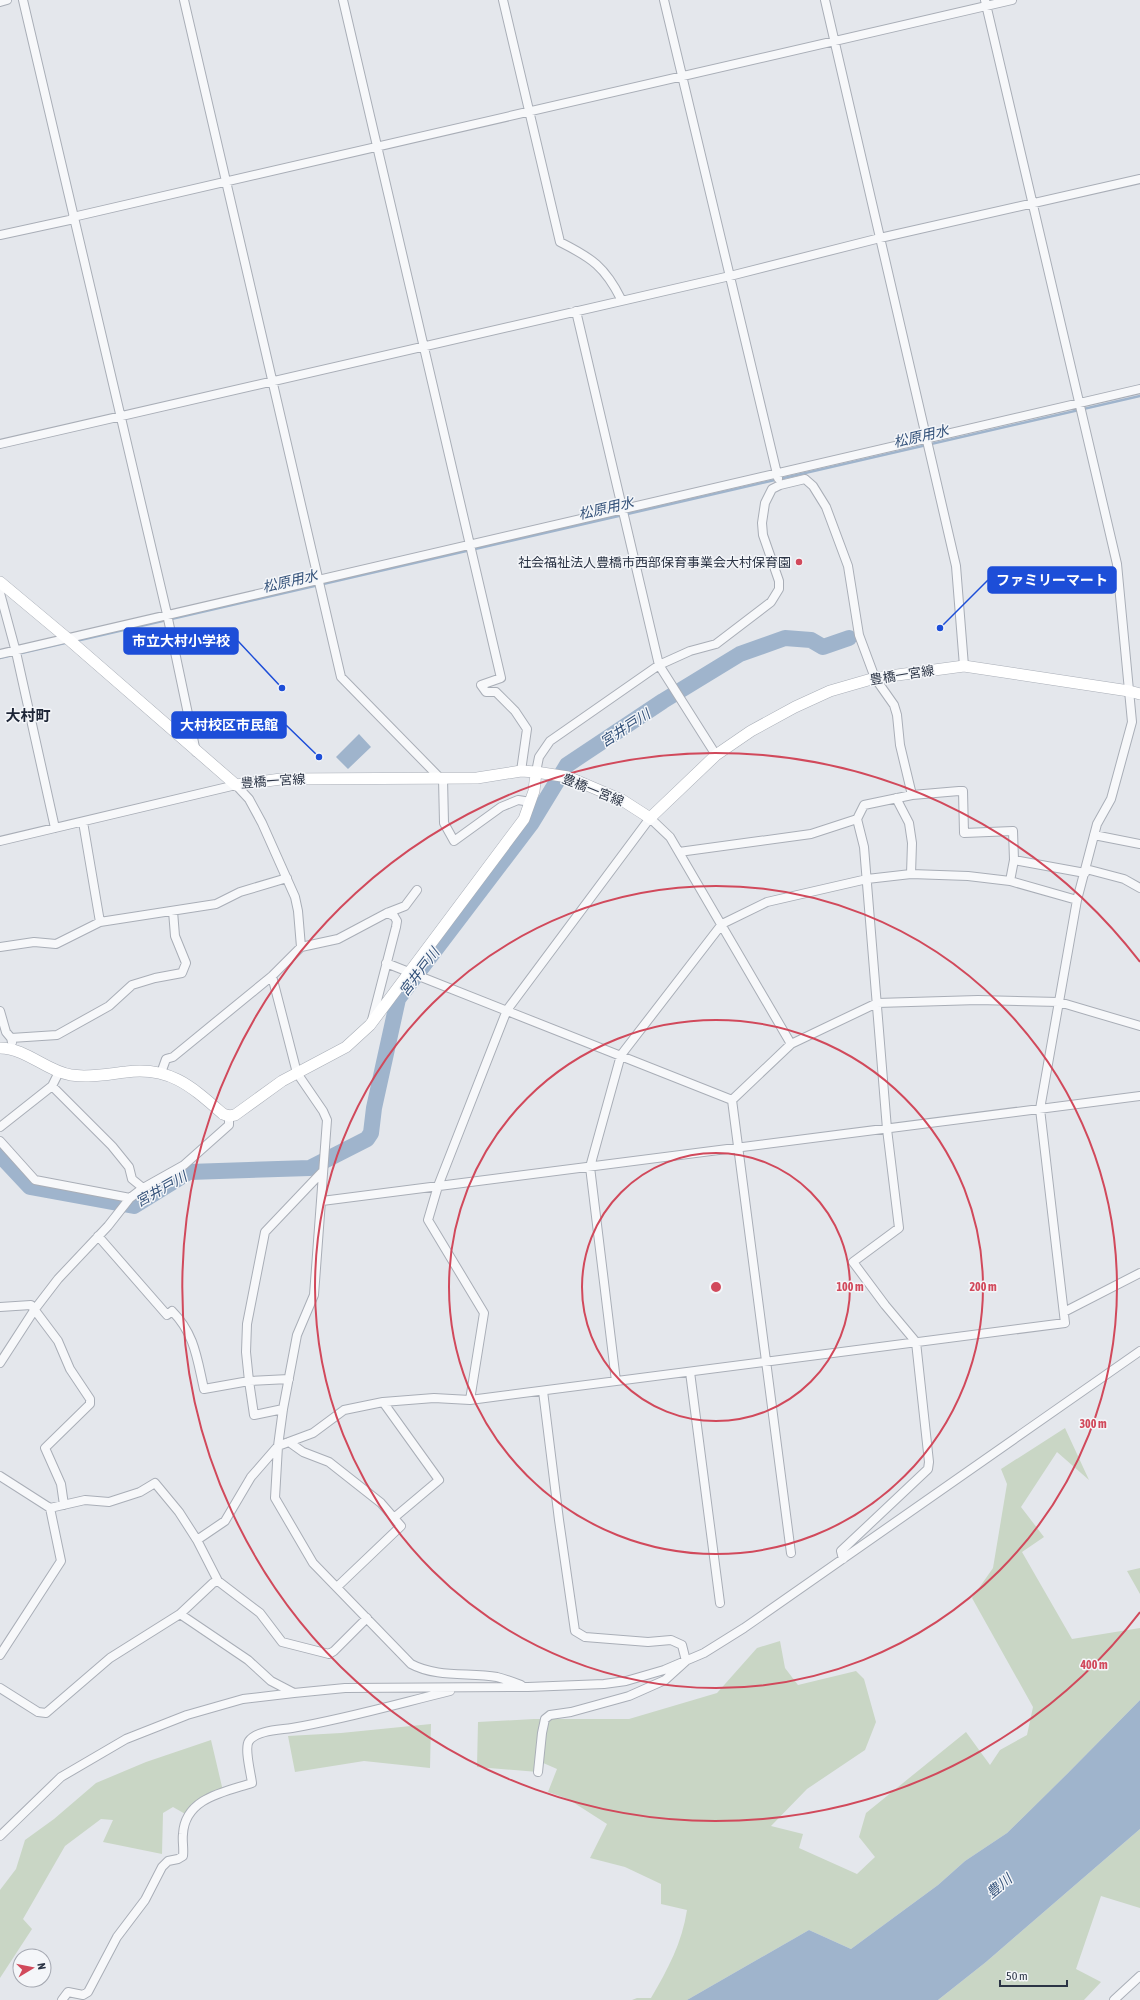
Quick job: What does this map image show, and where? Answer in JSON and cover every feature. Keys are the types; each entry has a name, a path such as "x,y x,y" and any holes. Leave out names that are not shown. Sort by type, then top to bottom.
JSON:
{"main road":[{"name":"豊橋一宮線","path":"0,582 67,638 236,786 281,779 477,778 522,771 536,772 568,777 622,800 650,818 716,755 751,731 795,707 830,691 875,678 964,666 1135,692"},
{"path":"0,1048 23,1054 59,1072 71,1075 89,1076 134,1071 161,1073 188,1085 223,1114 229,1116 241,1112 270,1088 346,1047 370,1025 412,972 517,830 524,819 531,802 536,772"}],"street":[{"path":"0,2 7,0"},
{"path":"23,0 119,416 168,618 197,753"},
{"path":"184,0 341,676 442,778 444,823 454,841 501,806 518,800 531,802"},
{"path":"343,0 501,678 481,685 486,692 496,692 515,711 527,729 522,771"},
{"path":"504,0 560,242 597,263 611,279 621,299"},
{"path":"536,772 539,757 550,741 659,665 690,651 716,644 771,602 776,596 779,581 763,535 762,523 764,503 778,479 664,0"},
{"path":"825,0 956,566 964,666"},
{"path":"0,235 377,146 834,42 985,3 1012,0"},
{"path":"197,1540 225,1521 251,1478 278,1446 313,1433 344,1410 383,1402 434,1398 470,1400 1065,1322 1040,1109 1077,900 1097,824 1111,799 1132,722 1135,692 1117,564 985,3"},
{"path":"0,444 576,311 621,299 730,276 880,238 1140,179"},
{"path":"576,311 659,665 716,755"},
{"path":"0,654 16,653 67,638 168,618 622,512 778,479 927,442 1080,407 1140,389"},
{"path":"778,479 805,480 813,486 826,507 848,566 858,635 875,678 894,705 897,716 900,746 912,795"},
{"path":"0,593 16,653 55,828"},
{"path":"0,841 236,786 249,799 262,823 295,896 298,911 301,947"},
{"path":"679,852 811,834 856,819 864,806 912,795 964,791 964,833 1013,831 1014,860 1010,880"},
{"path":"896,798 909,823 912,844 911,874"},
{"path":"470,1400 484,1313 428,1220 438,1186 507,1010 650,818 670,837 791,1044"},
{"path":"843,1559 841,1551 928,1469 929,1462 916,1342 885,1306 853,1262 899,1228 887,1129 864,847 856,819"},
{"path":"83,822 100,922"},
{"path":"1094,835 1140,844"},
{"path":"1014,860 1085,871 1124,879 1140,888"},
{"path":"616,1381 590,1167 621,1056 722,924 767,902 867,879 911,874 968,876 1010,880 1077,900"},
{"path":"0,947 34,942 56,944 100,922 216,904 240,892 287,878"},
{"path":"161,1073 166,1059 173,1057 272,976 301,947 338,939 387,913 405,906 417,890"},
{"path":"12,1038 57,1035 109,1006 132,985 154,978 182,973 186,963 175,936 173,911"},
{"path":"370,1025 397,921 394,916 387,913"},
{"path":"386,963 412,972 732,1100"},
{"path":"272,976 297,1073 323,1111 327,1120 314,1295 297,1335 283,1409 278,1446 275,1498 313,1563 411,1664 420,1669 467,1676 497,1677 528,1687"},
{"path":"732,1100 791,1044 877,1003 978,1000 1059,1002 1140,1026"},
{"path":"0,1011 6,1032 12,1038 13,1051"},
{"path":"0,1127 52,1086 59,1072"},
{"path":"52,1086 112,1146 129,1167 132,1179 143,1188"},
{"path":"322,1201 1140,1096"},
{"path":"732,1100 765,1362 792,1553"},
{"path":"0,1363 35,1309 58,1279 98,1236 129,1199 143,1188 184,1165 228,1125 229,1116"},
{"path":"0,1141 34,1180 129,1199"},
{"path":"283,1409 254,1415 246,1352 247,1324 265,1232 323,1168"},
{"path":"98,1236 167,1315 172,1311 183,1322 191,1337 204,1389 249,1381 289,1379"},
{"path":"1064,1312 1140,1273"},
{"path":"0,1307 31,1305 35,1309 58,1341 70,1369 90,1399 90,1404 45,1448 61,1484 64,1505"},
{"path":"0,1836 61,1778 89,1759 126,1739 187,1715 243,1699 345,1688 528,1687 604,1684 626,1681 664,1670 686,1661 704,1653 744,1628 1046,1415 1140,1351"},
{"path":"690,1372 720,1603"},
{"path":"543,1391 575,1631 584,1637 613,1640 648,1642 671,1640 682,1645 686,1661"},
{"path":"383,1402 440,1480 395,1517"},
{"path":"289,1442 303,1452 329,1462 381,1503 395,1517 401,1526 337,1587"},
{"path":"0,1476 50,1508 85,1500 109,1502 140,1492 155,1483 179,1512 197,1540 218,1581 260,1613 282,1642 329,1654 334,1651 367,1618"},
{"path":"0,1655 61,1561 50,1508"},
{"path":"0,1688 38,1712 46,1713 110,1658 180,1614 218,1581"},
{"path":"180,1614 248,1660 271,1681 294,1693"},
{"path":"538,1772 542,1733 545,1719 550,1715 571,1712 629,1696 665,1680 686,1661"},
{"path":"62,2000 68,1992 83,1995 88,1992 118,1937 145,1900 162,1867 168,1861 178,1859 182,1856 182,1833 193,1808 202,1801 252,1783 247,1749 248,1741 256,1736 462,1688"},
{"path":"1114,2000 1140,1976"}],"green space":[{"path":"1065,1428 1089,1480 1057,1452 1021,1507 1044,1537 1022,1552 1072,1639 1140,1628 1140,1700 1007,1833 965,1861 938,1885 851,1949 809,1930 687,2000 632,2000 637,1998 651,1998 674,1956 682,1934 687,1910 661,1904 661,1884 625,1867 590,1858 607,1824 568,1799 548,1792 557,1769 541,1762 538,1772 477,1767 478,1722 534,1719 629,1719 717,1693 757,1648 780,1641 785,1668 798,1685 856,1671 864,1679 876,1722 865,1750 807,1789 771,1826 803,1834 799,1848 857,1874 875,1857 859,1837 866,1813 966,1732 990,1765 1000,1750 1027,1735 1033,1707 972,1598 993,1568 1007,1484 1001,1469"},
{"path":"1140,1568 1140,1594 1127,1571"},
{"path":"431,1724 430,1768 364,1761 295,1772 288,1736 341,1733"},
{"path":"211,1740 223,1791 211,1793 202,1798 194,1805 187,1815 173,1807 163,1813 162,1854 103,1842 113,1820 101,1819 65,1846 23,1919 32,1929 20,1948 12,1948 12,1960 0,1978 0,1890 16,1869 25,1840 54,1819 96,1783 146,1762"},
{"path":"1140,1829 1140,1908 1101,1896 1076,1969 1101,1982 1084,2000 938,2000 986,1962"}],"water":[{"path":"359,734 371,747 348,769 336,757"},
{"name":"豊川","path":"1140,1700 1140,1829 986,1962 938,2000 687,2000 809,1930 851,1949 938,1885 965,1861 1007,1833"}],"waterway":[{"name":"松原用水","path":"76,641 1140,396"},
{"name":"宮井戸川","path":"0,1155 30,1187 134,1206 189,1172 310,1168 367,1139 371,1133 374,1108 398,999 531,824 567,765 663,701 740,654 785,638 811,640 823,647 849,638"},
{"name":"松原用水","path":"0,658 65,643"}],"place":[{"name":"社会福祉法人豊橋市西部保育事業会大村保育園","path":"799,562"},
{"name":"ファミリーマート","path":"940,628"},
{"name":"市立大村小学校","path":"282,688"},
{"name":"大村校区市民館","path":"319,757"}],"district":[{"name":"大村町","path":"28,715"}]}
